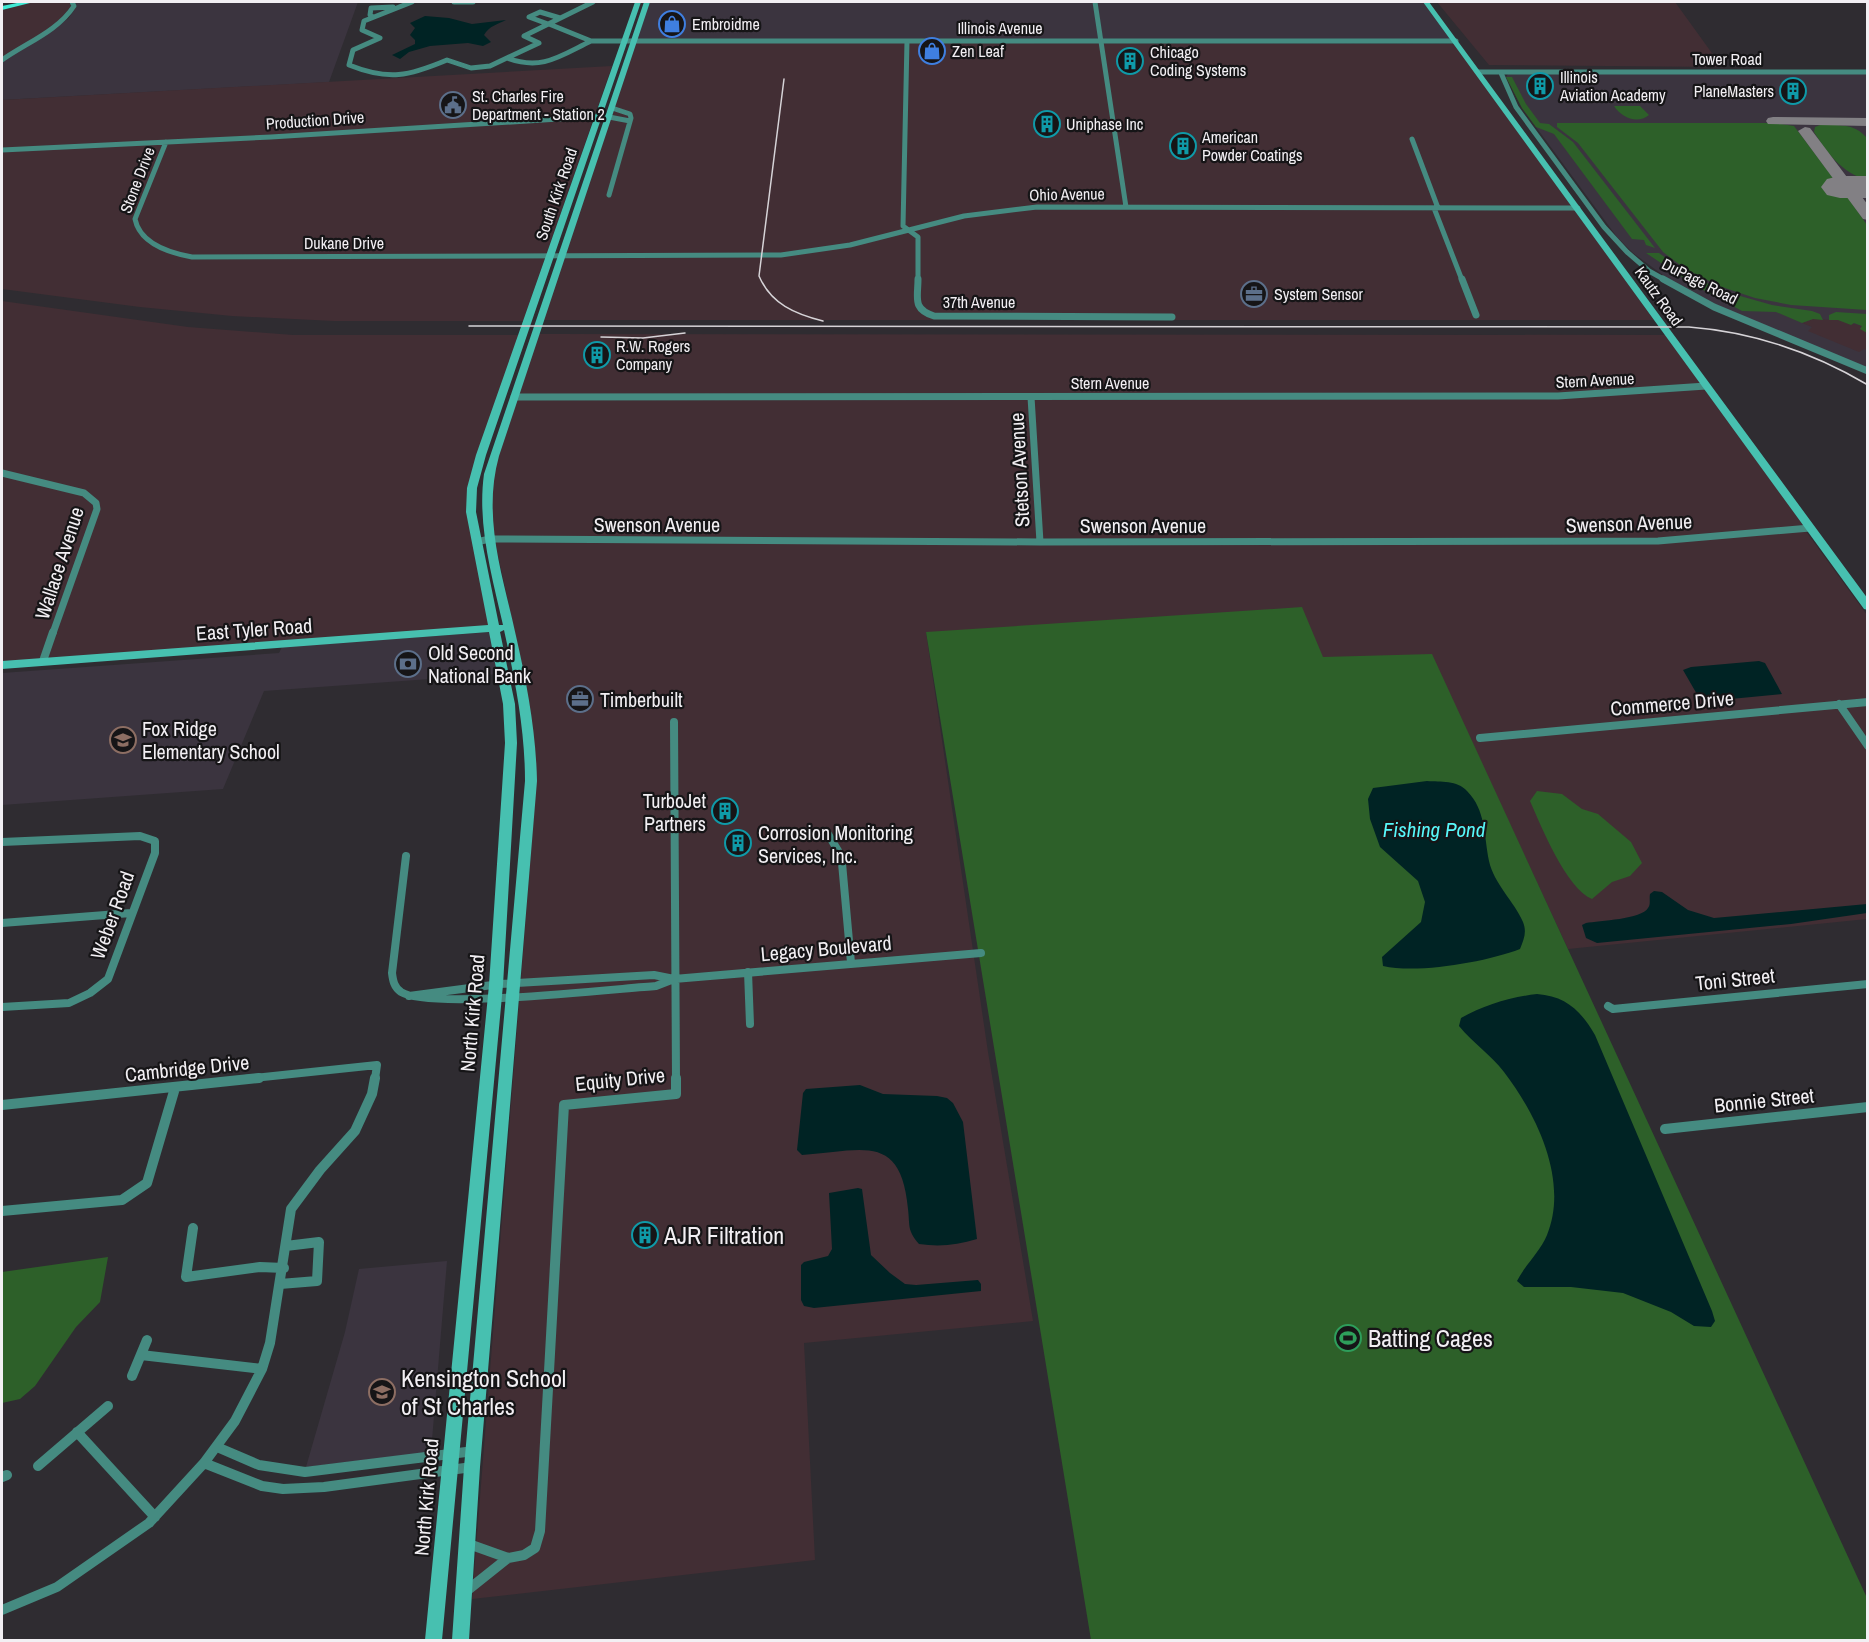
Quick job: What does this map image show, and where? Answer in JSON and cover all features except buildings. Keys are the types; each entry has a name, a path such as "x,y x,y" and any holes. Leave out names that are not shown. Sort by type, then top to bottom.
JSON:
{"main road":[{"path":"2,8 30,2"},
{"name":"South Kirk Road","path":"508,396 562,256 611,112 638,2"},
{"name":"South Kirk Road","path":"508,396 550,256 598,117 647,2"},
{"name":"Kautz Road","path":"1426,2 1868,607"},
{"name":"North Kirk Road","path":"460,1641 466,1543 532,763 524,702 485,510 485,487 508,396"},
{"name":"North Kirk Road","path":"434,1641 496,991 511,733 509,705 471,512 472,488 508,396"},
{"name":"East Tyler Road","path":"2,664 508,627"}],"street":[{"path":"2,60 66,19 74,6 72,2"},
{"path":"412,2 364,21 362,30 380,38 353,50 349,65 374,75 416,72 447,60 471,68 483,67 539,43 524,36 593,2"},
{"path":"454,2 473,2"},
{"path":"1095,2 1126,207"},
{"path":"373,17 370,15 371,8 398,7"},
{"path":"548,24 529,17 540,12 560,18"},
{"name":"Illinois Avenue","path":"548,24 591,41 1456,41"},
{"path":"364,45 360,40 366,32"},
{"path":"507,58 523,65 543,64 591,41"},
{"name":"37th Avenue","path":"907,41 903,225 918,237 918,306 922,312 934,316 1172,317"},
{"name":"Tower Road","path":"1478,72 1868,72"},
{"name":"DuPage Road","path":"1501,73 1516,107 1604,227 1649,271 1714,307 1868,371"},
{"name":"Production Drive","path":"2,150 598,117 611,112 630,122 609,195"},
{"path":"1412,139 1476,315"},
{"name":"Stone Drive","path":"136,227 135,219 166,142"},
{"name":"Ohio Avenue","path":"562,256 790,254 850,245 948,219 997,210 1046,207 1578,208"},
{"name":"Dukane Drive","path":"136,227 142,236 165,250 192,257 562,256"},
{"name":"Stern Avenue","path":"508,396 1558,396 1706,386"},
{"name":"Stetson Avenue","path":"1031,397 1040,542"},
{"name":"Wallace Avenue","path":"2,473 84,492 96,503 97,509 43,662"},
{"name":"Swenson Avenue","path":"476,542 490,539 1040,542 1658,541 1810,528"},
{"name":"Commerce Drive","path":"1480,738 1868,702"},
{"path":"1839,704 1868,746"},
{"name":"Equity Drive","path":"463,1594 508,1558 524,1555 534,1548 540,1531 564,1104 676,1094 674,723"},
{"path":"828,834 842,863 851,963"},
{"name":"Weber Road","path":"2,842 140,836 155,842 155,853 108,979 85,996 69,1003 2,1007"},
{"name":"Legacy Boulevard","path":"406,856 392,973 393,984 402,993 429,1000 512,990 656,986 674,979 981,953"},
{"path":"2,923 131,913"},
{"path":"748,972 750,1024"},
{"name":"Toni Street","path":"1608,1006 1613,1009 1868,984"},
{"name":"Cambridge Drive","path":"2,1105 377,1065 372,1094 355,1131 320,1170 291,1209 286,1246"},
{"path":"2,1210 122,1200 147,1184 175,1088"},
{"name":"Bonnie Street","path":"1665,1129 1868,1107"},
{"path":"193,1228 186,1276 260,1267 284,1268"},
{"path":"2,1610 57,1587 120,1546 155,1517 204,1463 235,1421 262,1370 270,1343 286,1246 319,1242 317,1281 280,1284"},
{"path":"132,1376 147,1340"},
{"path":"141,1355 262,1370"},
{"path":"38,1466 108,1406"},
{"path":"77,1432 155,1517"},
{"path":"217,1447 234,1457 254,1464 276,1470 304,1472 473,1459"},
{"path":"204,1463 262,1486 283,1489 324,1487 450,1461 473,1459"},
{"path":"466,1543 508,1558"}],"shaded area":[{"path":"33,2 69,2 71,6 56,25 2,58 2,8"},
{"path":"74,2 358,2 329,82 2,100 2,63 16,50 68,19 77,6"},
{"path":"648,2 1093,2 1099,40 637,40"},
{"path":"1097,2 1424,2 1454,41 1103,40"},
{"path":"1437,2 1675,2 1722,67 1489,65"},
{"path":"636,42 1455,44 1654,320 543,320"},
{"path":"612,66 523,321 334,321 232,316 2,289 2,100"},
{"path":"1508,74 1867,74 1867,368 1714,304 1667,278 1633,253 1617,237 1522,108 1506,77"},
{"path":"2,301 188,327 293,335 519,335 467,489 489,627 2,662"},
{"path":"1813,319 1838,320 1862,326 1860,328 1867,333 1867,350 1859,352 1808,331 1812,327 1802,323"},
{"path":"538,334 1666,335 1804,526 1656,540 494,537 491,510 495,466"},
{"path":"1805,530 1867,615 1867,919 1568,949 1441,676 1323,657 926,632 988,1052 1033,1321 804,1343 815,1560 472,1599 535,801 522,665 495,542 1657,543"},
{"name":"Fox Ridge Elementary School","path":"491,632 499,674 264,691 223,789 2,805 2,673 279,653 282,647"},
{"name":"Kensington School of St Charles","path":"447,1261 431,1452 306,1467 345,1332 359,1269"}],"green space":[{"path":"1506,77 1512,77 1526,104 1540,123 1549,124 1573,142 1655,248 1646,245 1644,240 1632,239 1554,134 1536,127 1522,108"},
{"path":"1614,106 1640,106 1649,115 1639,119 1630,118"},
{"path":"1557,123 1774,123 1794,126 1837,183 1832,183 1838,192 1844,192 1867,225 1867,310 1791,305 1755,298 1719,286 1684,268 1663,252 1578,143 1557,127"},
{"path":"1820,125 1852,127 1867,138 1867,180 1842,167 1830,155 1814,132 1815,127"},
{"path":"1646,253 1659,253 1689,275 1726,292 1772,305 1812,311 1820,314 1823,320 1813,319 1802,323 1776,312 1742,311 1694,285"},
{"path":"1836,312 1867,314 1867,333 1860,329 1862,326 1854,323 1851,325 1838,320 1829,320 1829,315"},
{"path":"1302,607 1323,657 1432,654 1867,1598 1867,1640 1091,1640 926,632"},
{"path":"1537,791 1562,794 1582,809 1598,814 1631,842 1642,863 1630,876 1612,882 1592,899 1582,893 1564,870 1541,826 1530,801"},
{"path":"108,1257 100,1302 76,1327 35,1386 20,1399 2,1403 2,1272"}],"water":[{"path":"425,16 449,18 472,24 506,20 488,29 484,35 491,42 483,46 468,43 430,46 409,52 400,59 392,55 415,44 415,40 410,35 415,28 410,23"},
{"path":"1759,661 1765,663 1782,694 1710,701 1698,696 1683,670 1691,667"},
{"name":"Fishing Pond","path":"1427,781 1448,782 1463,787 1478,806 1492,869 1519,914 1525,929 1520,949 1471,962 1433,968 1383,966 1382,957 1421,922 1425,902 1418,881 1380,847 1370,819 1368,799 1373,788"},
{"path":"1654,891 1662,892 1688,910 1714,918 1867,904 1867,913 1791,924 1597,943 1586,938 1582,925 1638,915 1649,906 1650,894"},
{"path":"1537,994 1556,998 1572,1006 1595,1035 1712,1311 1715,1321 1711,1327 1694,1326 1671,1312 1623,1293 1571,1287 1524,1287 1517,1281 1547,1235 1553,1214 1552,1171 1538,1128 1516,1089 1499,1066 1459,1026 1461,1018 1488,1005"},
{"path":"860,1085 883,1094 937,1096 947,1098 953,1103 963,1122 977,1239 948,1245 919,1244 910,1228 904,1184 897,1168 887,1157 875,1152 860,1150 802,1155 797,1150 803,1093 806,1089"},
{"path":"862,1189 871,1255 890,1273 905,1284 916,1285 978,1280 981,1284 981,1291 814,1308 804,1306 801,1300 801,1265 804,1262 828,1256 832,1249 829,1193"}],"taxiway":[{"path":"1773,121 1868,122"},
{"path":"1805,131 1868,216"}],"runway":[{"path":"1840,187 1868,187"}],"railway":[{"path":"784,79 759,276 777,301 803,315 823,321"},
{"path":"469,326 1689,327 1737,334 1804,353 1868,385"},
{"path":"601,337 643,338 685,333"}],"place":[{"name":"Embroidme","path":"672,24"},
{"name":"Zen Leaf","path":"932,51"},
{"name":"Chicago Coding Systems","path":"1130,61"},
{"name":"Illinois Aviation Academy","path":"1540,86"},
{"name":"PlaneMasters","path":"1793,91"},
{"name":"St. Charles Fire Department - Station 2","path":"453,105"},
{"name":"Uniphase Inc","path":"1047,124"},
{"name":"American Powder Coatings","path":"1183,146"},
{"name":"System Sensor","path":"1254,294"},
{"name":"R.W. Rogers Company","path":"597,355"},
{"name":"Old Second National Bank","path":"408,664"},
{"name":"Timberbuilt","path":"580,699"},
{"name":"Fox Ridge Elementary School","path":"123,740"},
{"name":"TurboJet Partners","path":"725,811"},
{"name":"Corrosion Monitoring Services, Inc.","path":"738,843"},
{"name":"AJR Filtration","path":"645,1235"},
{"name":"Batting Cages","path":"1348,1338"},
{"name":"Kensington School of St Charles","path":"382,1392"}]}
